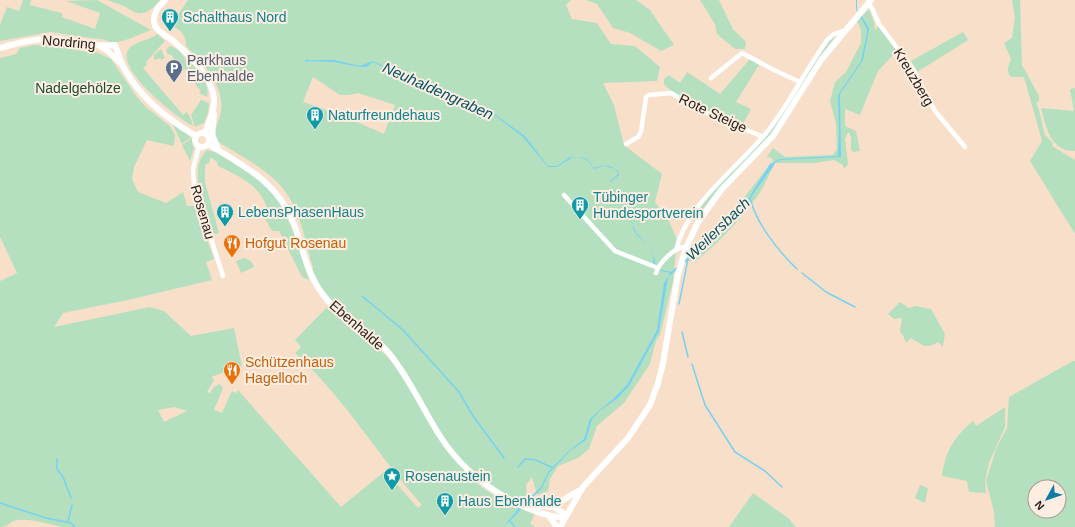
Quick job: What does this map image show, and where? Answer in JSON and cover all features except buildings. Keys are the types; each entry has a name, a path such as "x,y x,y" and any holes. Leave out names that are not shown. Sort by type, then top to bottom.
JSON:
{"street":[{"path":"165,0 155,13 154,20 156,28 185,52 205,74 213,91 212,134 219,150"},
{"path":"548,506 567,498 582,487 628,438 650,405 662,368 677,280 686,248 697,224 711,202 725,185 773,136 821,60 869,2"},
{"name":"Kreuzberg","path":"869,2 879,24 913,69 935,111 964,147"},
{"name":"Rote Steige","path":"676,250 690,220 710,192 763,137 828,39 834,34 844,31"},
{"name":"Nordring","path":"0,48 38,38 98,45 114,45 122,66"},
{"path":"98,45 109,52 122,66 135,86 152,105 172,121 196,136"},
{"path":"710,78 742,53 776,72 800,82"},
{"name":"Rote Steige","path":"626,144 638,137 641,132 646,97 649,95 667,92 698,110 763,137"},
{"path":"205,133 213,109"},
{"path":"196,136 201,133 205,133"},
{"path":"196,136 195,142 199,146 205,146 208,144 209,139 205,133"},
{"name":"Ebenhalde","path":"208,144 257,174 277,194 291,217 308,268 319,289 335,308 375,339 391,355 404,373 440,436 458,459 481,482 516,502 549,516 565,516"},
{"name":"Rosenau","path":"199,146 193,169 194,185 224,276"},
{"path":"564,195 615,251 658,268"},
{"path":"656,273 658,268 676,250 686,248"},
{"path":"549,516 559,527 582,487"},
{"name":"Ebenhalde","path":"516,502 536,507 548,506 559,509 565,516"}],"green space":[{"path":"23,0 31,0 30,5 62,13 62,17 95,29 100,13 66,1 97,0 151,30 129,39 113,43 102,39 50,32 0,41 0,25 7,7 19,11"},
{"path":"108,0 160,0 152,9 144,13 136,13 124,6"},
{"path":"188,0 571,0 566,5 572,19 597,23 611,44 635,46 660,67 657,81 603,83 614,105 624,145 662,174 655,202 669,221 677,240 673,282 660,335 656,341 650,364 624,403 597,426 589,449 578,458 558,466 550,479 548,491 537,495 532,477 526,485 527,495 512,501 457,459 391,355 338,311 311,275 313,268 297,214 289,197 266,172 217,141 216,129 221,111 221,101 216,83 205,67 186,46 182,33 171,25","holes":["313,77 340,95 358,93 395,105 384,134 341,115 303,102"]},
{"path":"586,0 636,0 650,10 674,45 661,51 630,33 613,28 597,4"},
{"path":"700,0 719,0 733,29 746,42 745,49 735,49 717,34 715,24"},
{"path":"1012,0 1020,0 1022,65 1039,96 1039,101 1036,103 1045,135 1053,143 1052,146 1075,160 1075,234 1030,161 1042,141 1025,80 1023,77 1011,77 1008,71 1008,66 1011,59 1004,43 1012,38 1015,18"},
{"path":"869,9 874,22 875,30 878,26 897,51 878,71 860,115 845,109 845,126 856,131 860,151 854,152 851,150 851,136 848,132 845,139 848,164 844,169 843,165 834,160 815,163 777,163 772,161 773,159 769,157 766,158 773,148 785,157 833,155 837,149 836,124 830,101 835,82 846,72 861,43 861,30 857,21"},
{"path":"963,32 968,40 917,72 911,61"},
{"path":"158,34 165,41 146,62 147,65 143,68 183,115 187,112 193,126 174,114 162,104 139,81 131,69 127,59 128,50 130,47"},
{"path":"837,34 769,136 753,155 710,199 703,209 700,207 713,190 760,142 830,40"},
{"name":"Nadelgehölze","path":"34,45 57,46 88,52 94,51 111,59 137,97 147,108 170,126 175,135 174,146 147,140 134,167 132,179 138,192 166,203 183,192 187,206 195,206 214,259 206,262 212,280 128,300 63,313 54,327 150,307 164,311 191,336 234,328 242,366 211,377 214,380 207,392 210,393 214,387 220,384 223,388 214,410 222,413 232,391 236,393 238,390 341,507 385,471 418,508 422,505 390,467 329,388 295,353 301,347 295,340 328,306 343,322 375,346 392,362 413,392 453,456 465,471 484,489 512,504 535,513 530,524 536,527 61,527 38,521 18,520 6,526 0,527 0,281 17,273 0,237 0,58 16,54 20,48","holes":["175,407 187,411 164,422 158,410"]},
{"path":"170,46 177,49 182,54 188,68 186,71 185,69 183,70 170,54 168,55 166,50"},
{"path":"161,49 165,58 162,60 160,58 154,60 154,55"},
{"path":"187,59 205,81 208,92 207,97 199,93 201,91 186,73 189,69"},
{"path":"750,59 759,65 736,102 751,109 742,126 690,104 664,84 664,79 669,75 680,83 687,72 720,94"},
{"path":"1075,88 1075,151 1060,147 1050,137 1041,108 1074,111 1070,89"},
{"path":"201,100 209,103 208,113 204,123 195,127 191,115"},
{"path":"174,125 191,137 182,144"},
{"path":"192,138 194,148 190,161 182,145"},
{"path":"207,150 218,153 261,181 278,199 293,231 309,280 302,277 279,231 272,231 264,217 268,212 261,195 255,188 242,178 218,166 217,162 211,157 209,163 205,165 205,182 219,233 213,234 202,203 198,179 198,168 201,158"},
{"path":"771,163 774,166 761,191 738,221 696,261 687,261 690,252 711,234 742,200"},
{"path":"245,258 252,262 254,267 241,273 236,261"},
{"path":"900,302 909,308 916,306 931,309 945,334 943,347 938,342 930,346 924,346 911,338 906,343 900,332 902,318 894,319 888,314"},
{"path":"1075,361 1075,527 995,527 994,512 986,481 996,449 1007,428 1009,397"},
{"path":"1005,407 1005,427 989,463 985,481 986,493 969,492 967,481 942,476 943,467 948,452 966,427 973,421 976,426"},
{"path":"920,485 928,488 925,503 915,498"},
{"path":"753,493 788,518 796,527 729,527"}],"water":[{"path":"857,0 857,9 869,28 863,60 840,94 841,157 781,160 776,162 749,200 693,256 668,277 659,331 629,386 618,398 601,410 592,419 586,440 571,450 549,473 542,488 504,527 518,509 541,487 548,472 570,450 584,439 590,419 627,385 657,330 664,283 670,273 660,271 655,268 650,248 657,269 671,272 692,254 748,199 770,164 780,159 838,156 838,95 861,61 867,33 867,29 856,9"},
{"path":"304,58 308,60 334,60 360,66 373,61 465,104 373,62 366,67 360,67 334,62 307,62"},
{"path":"465,104 493,113 525,136 548,166 557,166 572,157 557,167 548,167 523,137 493,114"},
{"path":"577,158 586,158 594,168 604,166 594,169 586,159"},
{"path":"616,169 619,175 610,182 618,174"},
{"path":"624,193 624,198 622,204 621,201"},
{"path":"633,225 635,231 647,246 634,231"}],"waterway":[{"path":"750,198 762,227 782,254 797,269"},
{"path":"679,304 688,259"},
{"path":"802,273 826,292 855,307"},
{"path":"362,296 403,330 459,392 473,416 504,458"},
{"path":"682,332 688,357"},
{"path":"692,364 705,405 735,452 765,471 782,487"},
{"path":"57,459 57,469 63,477 71,498"},
{"path":"518,467 525,459 536,460 553,468"},
{"path":"0,503 46,518 71,523 75,527"},
{"path":"68,522 72,505"},
{"name":"Weilersbach","path":"509,520 515,527"}],"place":[{"name":"Schalthaus Nord","path":"170,32"},
{"name":"Parkhaus Ebenhalde","path":"174,83"},
{"name":"Naturfreundehaus","path":"315,130"},
{"name":"Tübinger Hundesportverein","path":"580,220"},
{"name":"LebensPhasenHaus","path":"225,227"},
{"name":"Hofgut Rosenau","path":"232,258"},
{"name":"Schützenhaus Hagelloch","path":"232,385"},
{"name":"Rosenaustein","path":"392,491"},
{"name":"Haus Ebenhalde","path":"445,516"}],"water label":[{"name":"Neuhaldengraben","path":"438,91"}]}
